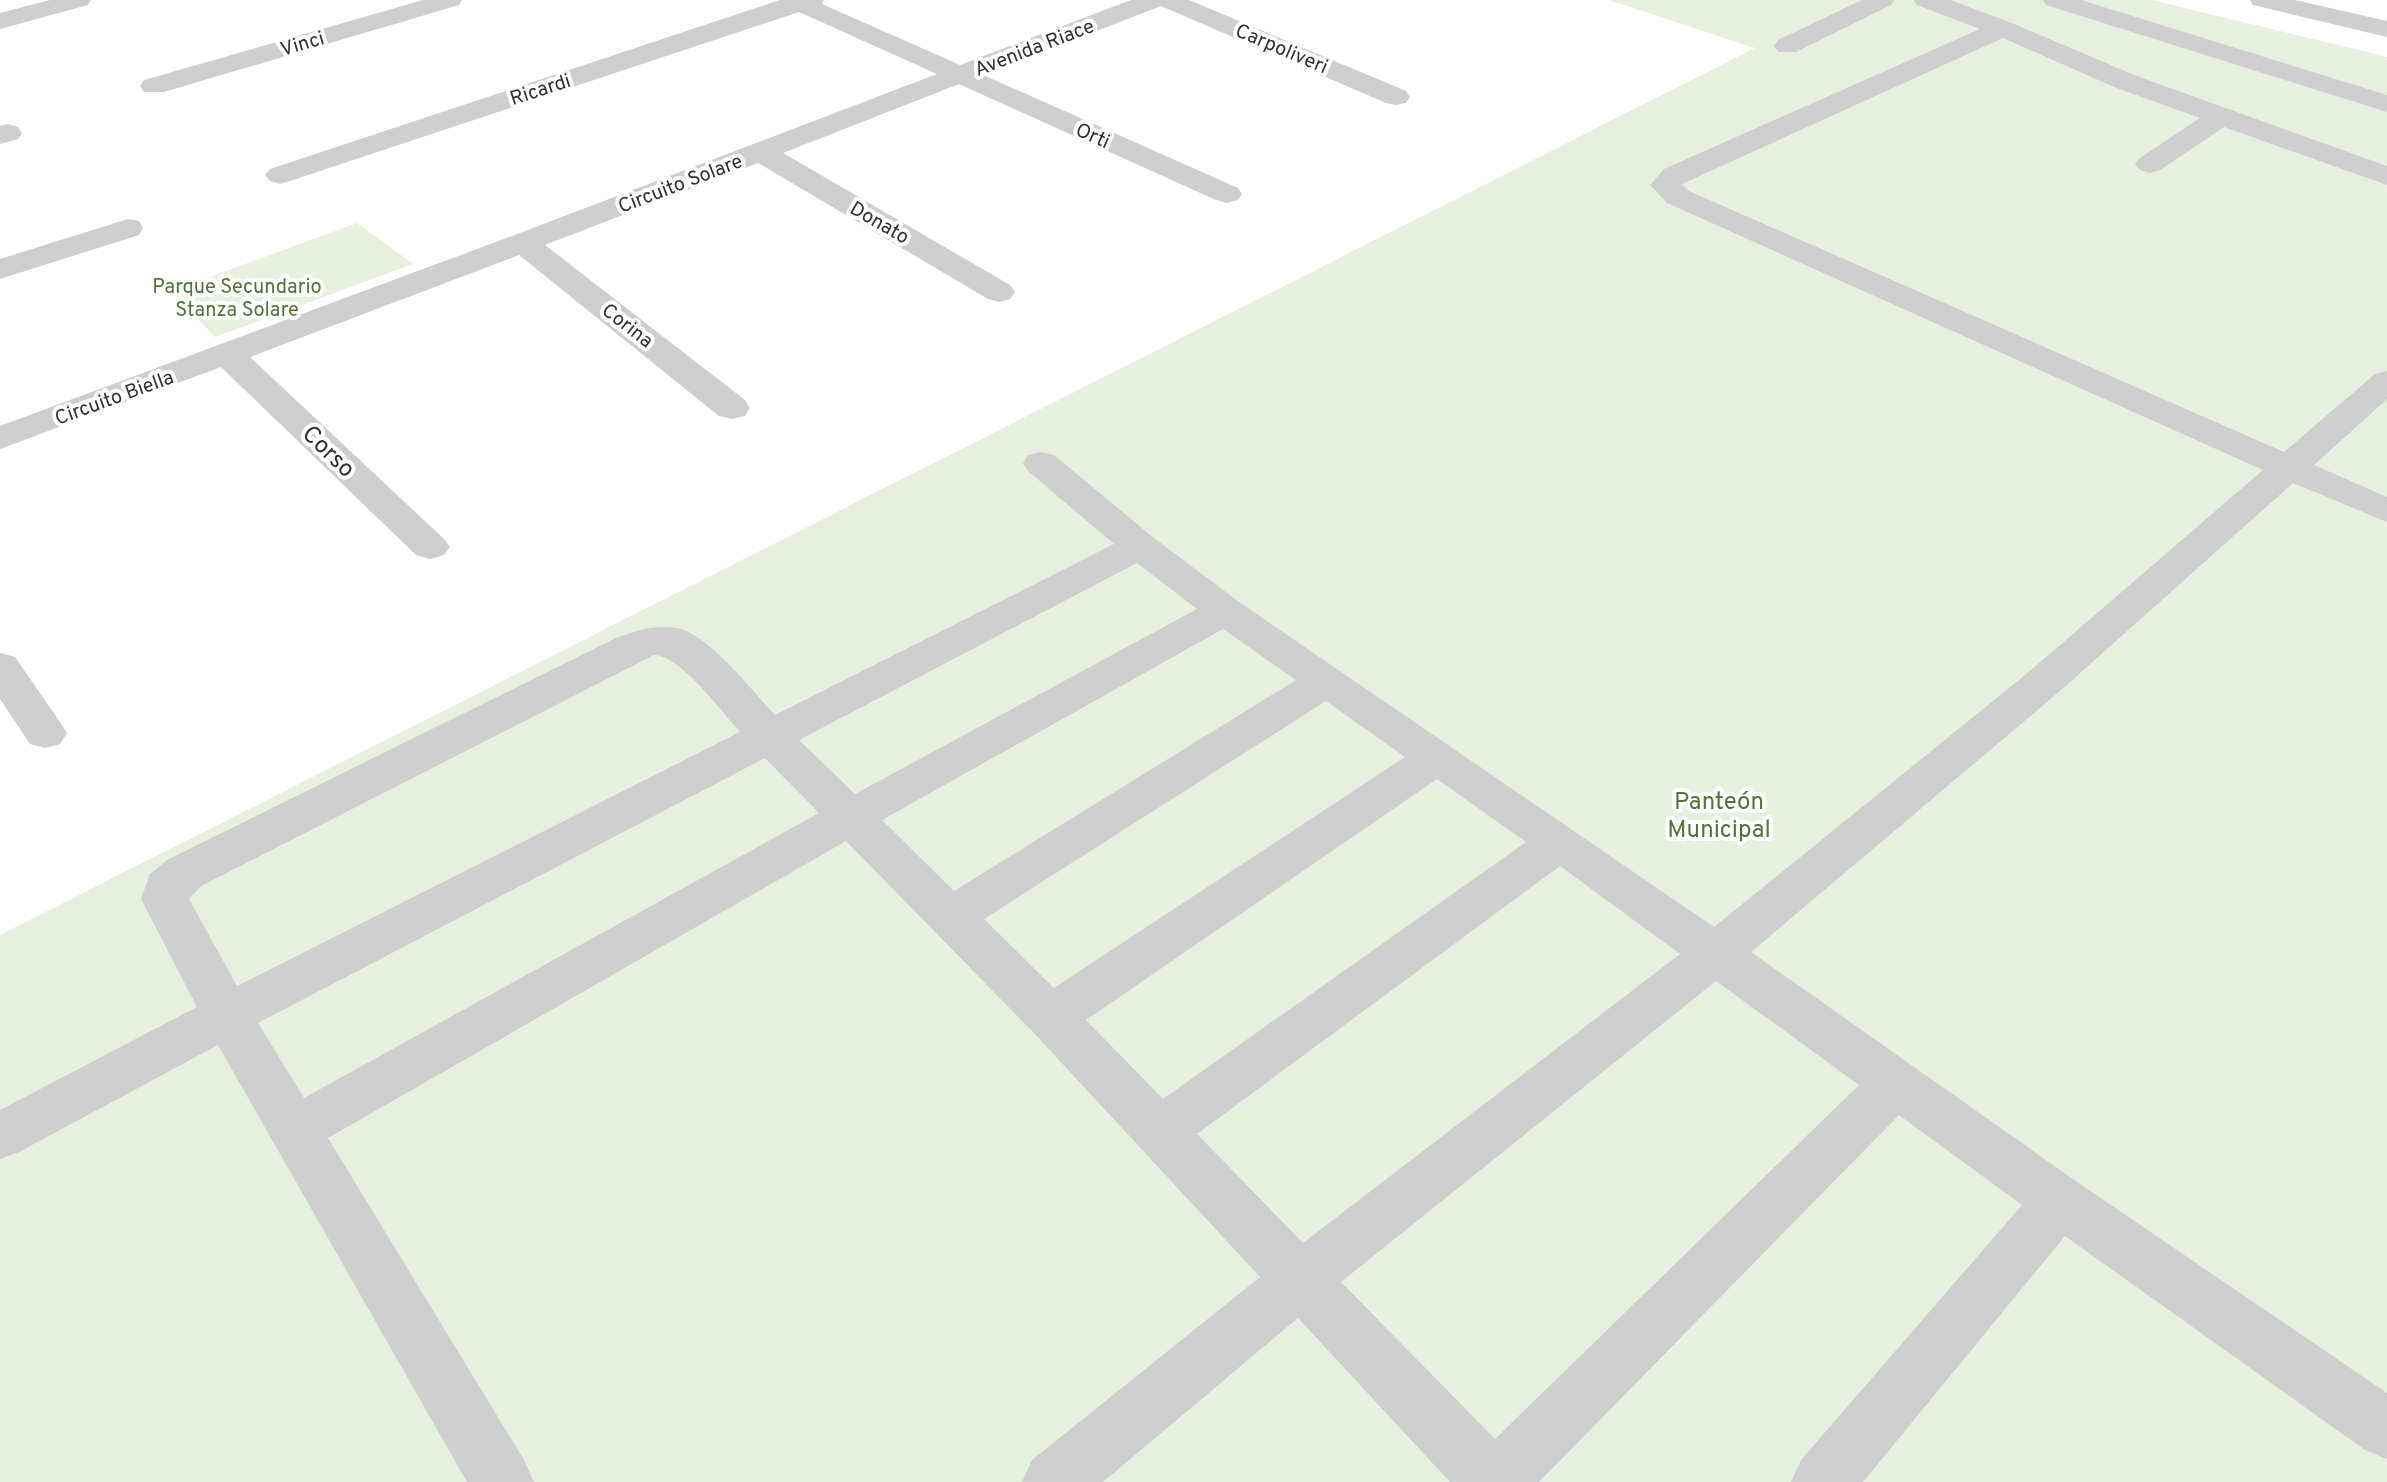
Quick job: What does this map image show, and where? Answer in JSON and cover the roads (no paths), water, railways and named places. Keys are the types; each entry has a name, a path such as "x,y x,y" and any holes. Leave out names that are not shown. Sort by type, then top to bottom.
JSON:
{"street":[{"path":"0,21 79,0"},
{"name":"Vinci","path":"154,86 450,0"},
{"name":"Avenida Riace","path":"960,76 1154,0"},
{"name":"Carpoliveri","path":"1168,0 1396,97"},
{"path":"1787,46 1882,0"},
{"path":"1926,0 2003,28 2124,81 2387,176"},
{"path":"2055,0 2387,104"},
{"path":"2262,0 2387,29"},
{"path":"801,1 960,76"},
{"name":"Ricardi","path":"280,175 801,1"},
{"path":"2003,28 1674,175 1665,185 1678,197 2387,511"},
{"name":"Circuito Solare","path":"228,355 960,76"},
{"name":"Orti","path":"960,76 1227,194"},
{"path":"2150,164 2220,117"},
{"name":"Donato","path":"761,152 999,292"},
{"path":"0,269 128,228"},
{"name":"Corina","path":"523,243 732,408"},
{"name":"Circuito Biella","path":"0,438 228,355"},
{"name":"Corso","path":"228,355 430,547"},
{"path":"1054,1482 1301,1279 1716,953 2045,681 2387,381"},
{"path":"1041,463 1140,546 1225,611 1435,759 1560,842 2060,1201 2387,1429"},
{"path":"0,1136 227,1015 1140,546"},
{"path":"294,1130 850,817 1225,611"},
{"path":"502,1482 227,1015 165,899 167,887 184,873 650,641 674,641 693,655 769,736 1051,1017 1494,1482 1896,1083"},
{"path":"0,667 45,733"},
{"path":"950,917 1325,682"},
{"path":"1051,1017 1435,759"},
{"path":"1159,1132 1560,842"},
{"path":"1823,1482 2060,1201"}],"park label":[{"name":"Parque Secundario Stanza Solare","path":"237,298"},
{"name":"Panteón Municipal","path":"1719,815"}]}
